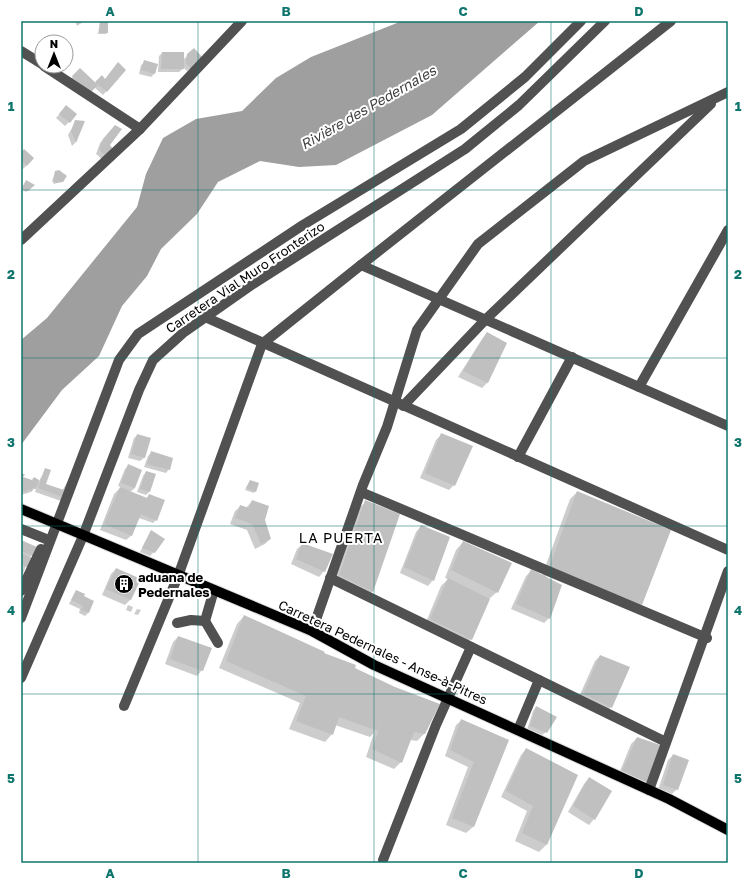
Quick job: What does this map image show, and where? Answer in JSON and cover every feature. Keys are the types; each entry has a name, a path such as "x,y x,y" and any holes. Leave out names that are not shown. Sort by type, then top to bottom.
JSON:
{"main road":[{"name":"Carretera Pedernales - Anse-à-Pitres","path":"21,509 312,631 374,665 649,790 728,830"}],"street":[{"path":"21,240 140,129 242,21"},
{"name":"Carretera Vial Muro Fronterizo","path":"21,618 119,360 138,334 303,225 461,129 525,77 581,21"},
{"name":"Carretera Vial Muro Fronterizo","path":"21,678 83,536 138,390 153,360 183,333 266,276 465,149 519,105 605,21"},
{"path":"124,706 178,576 262,344 671,21"},
{"path":"21,51 34,59"},
{"path":"57,74 140,129"},
{"path":"312,631 361,492 387,427 398,404 417,330 440,300 478,244 584,161 728,92"},
{"path":"398,404 719,97"},
{"path":"639,387 728,230"},
{"path":"361,265 728,426"},
{"path":"205,318 728,550"},
{"path":"518,457 572,357"},
{"path":"361,492 707,638"},
{"path":"21,590 46,539 57,525"},
{"path":"21,529 46,539"},
{"path":"649,790 728,571"},
{"path":"330,578 666,742"},
{"path":"214,590 205,621 218,644"},
{"path":"177,623 191,620 205,621"},
{"path":"383,860 436,725 472,647"},
{"path":"518,730 539,680"}],"water":[{"name":"Rivière des Pedernales","path":"402,21 540,21 432,115 336,165 299,167 260,161 218,182 197,214 161,249 147,276 122,306 99,356 62,390 21,445 21,340 47,318 137,207 146,174 163,138 196,119 242,111 276,78 311,57"}],"building":[{"path":"100,21 108,21 108,33 99,33"},
{"path":"194,48 203,58 191,69 186,63 187,54"},
{"path":"162,52 184,52 184,69 161,69"},
{"path":"144,60 158,64 155,74 141,70"},
{"path":"118,62 126,70 107,92 95,82 102,75 105,79"},
{"path":"80,68 98,85 89,94 72,76"},
{"path":"66,105 77,114 70,123 59,114"},
{"path":"75,120 85,121 76,143 71,131"},
{"path":"115,125 122,129 110,145 113,149 106,156 99,150 103,139"},
{"path":"24,149 34,158 27,166 21,161 21,152"},
{"path":"59,170 67,176 63,182 56,183 53,180 55,171"},
{"path":"26,180 35,185 28,191 22,188"},
{"path":"487,332 507,343 488,383 463,371"},
{"path":"441,433 473,446 455,486 425,473"},
{"path":"137,434 151,438 145,458 131,454"},
{"path":"151,451 173,458 170,470 147,464"},
{"path":"128,464 142,470 135,488 121,483"},
{"path":"45,468 51,470 46,484 64,490 69,478 74,480 68,499 38,488"},
{"path":"146,471 156,474 150,492 140,489"},
{"path":"21,474 25,474 23,477 32,480 34,477 39,480 36,489 32,488 32,491 28,489 26,492 21,490"},
{"path":"250,480 259,483 256,492 246,488"},
{"path":"120,487 147,498 149,494 165,500 157,521 141,514 132,536 104,524"},
{"path":"577,491 671,530 642,605 549,568"},
{"path":"252,500 269,506 265,520 271,539 261,544 252,524 235,518 240,505 249,508"},
{"path":"365,500 400,514 373,592 339,575"},
{"path":"421,525 450,537 434,581 404,567"},
{"path":"151,530 165,539 155,553 142,548"},
{"path":"21,540 37,547 33,556 21,551"},
{"path":"463,541 512,563 498,593 451,570"},
{"path":"302,543 333,554 325,572 296,559"},
{"path":"21,553 32,558 28,568 21,564"},
{"name":"aduana de Pedernales","path":"116,568 141,579 131,600 106,589"},
{"path":"531,569 562,585 550,619 516,604"},
{"path":"448,578 490,599 472,640 430,619"},
{"path":"76,590 85,594 84,596 94,601 89,613 81,610 83,606 71,600"},
{"path":"244,615 325,652 324,653 356,665 355,668 395,687 440,704 425,734 414,732 402,763 372,749 388,705 378,731 339,717 333,735 296,721 306,696 226,661"},
{"path":"178,636 212,648 203,671 170,659"},
{"path":"600,655 630,667 612,708 583,694"},
{"path":"536,706 557,717 547,733 530,726"},
{"path":"461,719 509,740 474,827 452,818 474,762 450,750"},
{"path":"637,737 660,745 647,783 622,771"},
{"path":"526,748 578,775 547,845 522,833 533,806 506,791"},
{"path":"673,754 689,760 678,790 663,785"},
{"path":"589,777 612,791 595,820 573,806"}],"place":[{"name":"aduana de Pedernales","path":"124,584"}],"district":[{"name":"LA PUERTA","path":"341,537"}]}
